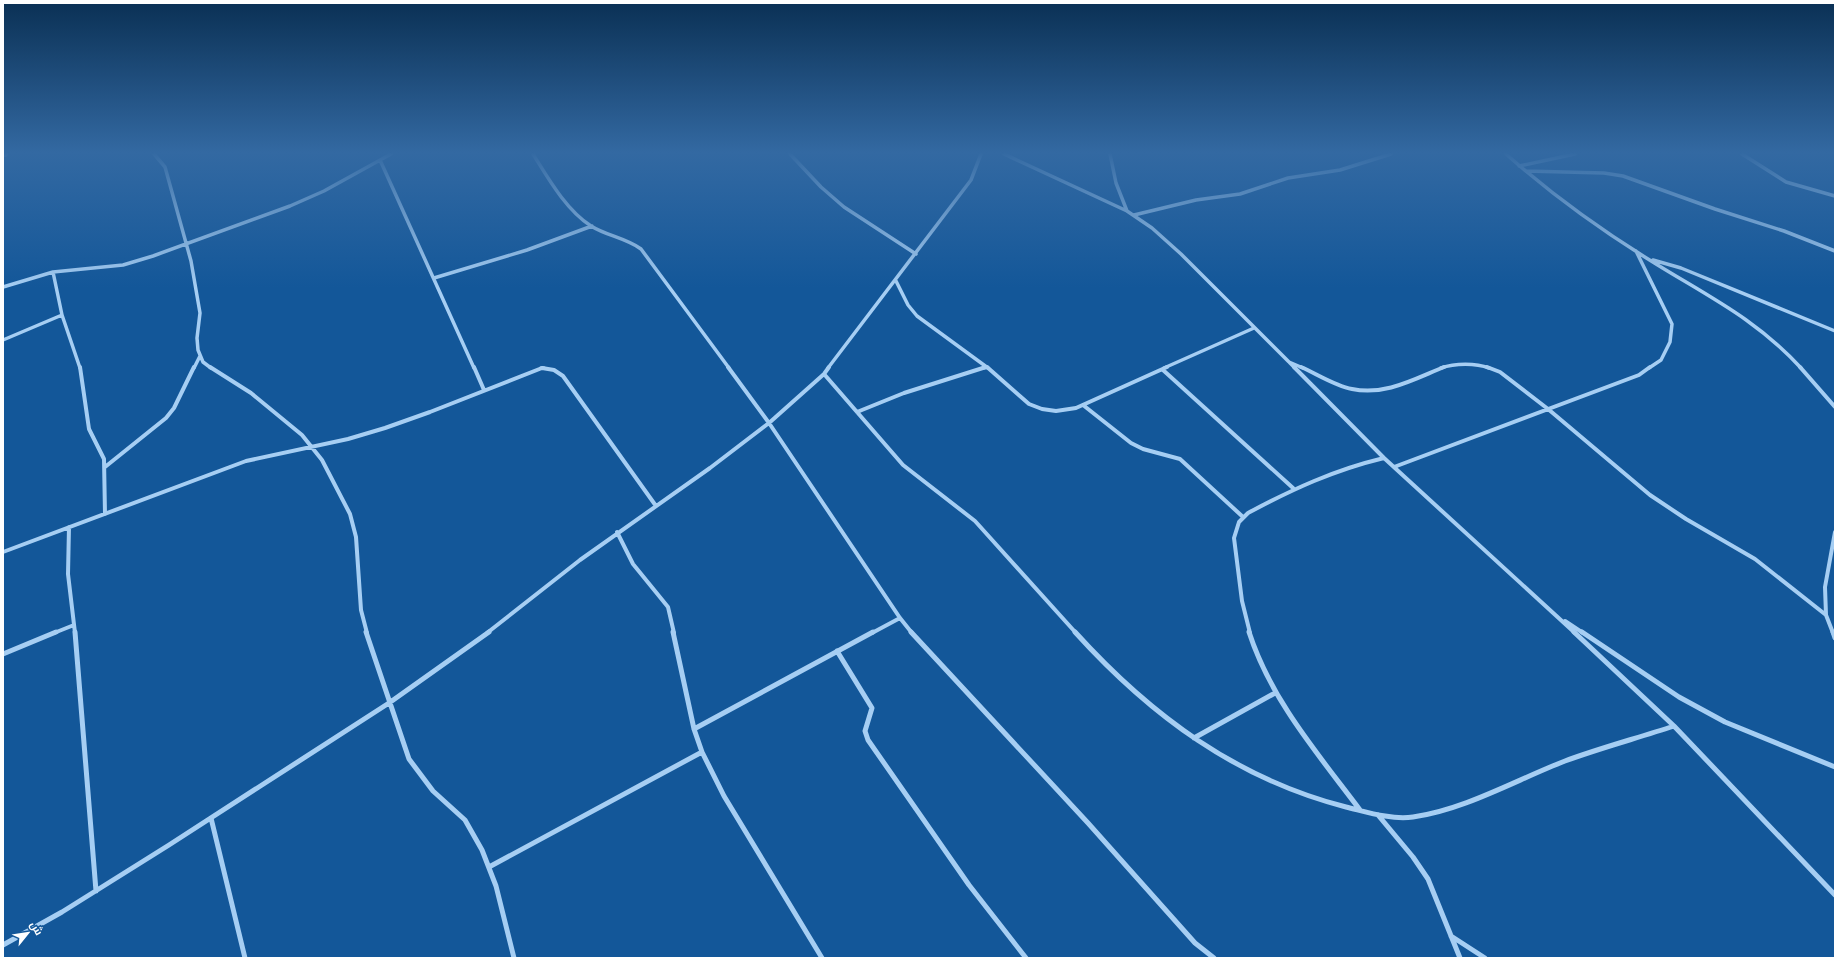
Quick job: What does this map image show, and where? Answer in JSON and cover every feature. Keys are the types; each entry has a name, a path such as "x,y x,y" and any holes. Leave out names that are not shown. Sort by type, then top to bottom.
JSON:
{"street":[{"path":"174,199 198,294 200,313 197,338 200,356 203,362 219,374 251,393 302,435 322,460 350,514 356,537 362,610 368,639 409,759 418,774 464,819 478,839 489,867 514,958"},
{"path":"3,287 30,277 53,272 137,262 306,199"},
{"path":"398,199 484,390"},
{"path":"565,199 582,220 592,226 634,243 641,248 769,424 900,618 950,678 1088,823 1195,943 1214,958"},
{"path":"835,199 844,207 916,254"},
{"path":"3,945 96,891 389,703 503,622 617,532 710,468 769,424 824,374 957,199"},
{"path":"1101,199 1134,215 1152,228 1181,254 1384,458 1555,614 1674,726 1835,895"},
{"path":"1121,199 1127,211"},
{"path":"1134,215 1204,199"},
{"path":"1561,199 1635,251 1732,309 1766,334 1799,364 1835,407"},
{"path":"1687,199 1784,230 1835,251"},
{"path":"434,278 527,250 592,226"},
{"path":"1394,467 1639,375 1661,360 1670,342 1672,324 1635,251"},
{"path":"1649,259 1681,268 1835,331"},
{"path":"53,272 62,314 80,367 89,429 104,459 105,514"},
{"path":"896,281 908,305 917,316 987,366 1029,404 1042,409 1056,411 1076,408 1254,328"},
{"path":"3,340 62,314"},
{"path":"105,467 166,418 174,408 200,356"},
{"path":"1286,361 1351,389 1367,391 1382,391 1450,365 1483,366 1500,372 1548,409 1657,500 1680,516 1766,566 1826,615"},
{"path":"857,412 904,393 987,366"},
{"path":"3,552 246,461 273,453 313,447 376,430 542,368 554,370 563,376 656,506"},
{"path":"1163,370 1293,488"},
{"path":"824,374 903,465 974,521 1086,644 1139,695 1174,725 1263,778 1312,798 1378,815 1412,817 1454,807 1566,761 1674,726"},
{"path":"1083,405 1128,442 1139,447 1167,453 1180,459 1242,517"},
{"path":"1361,810 1276,693 1254,646 1246,621 1234,538 1237,526 1242,517 1293,488 1359,464 1384,458"},
{"path":"69,527 68,574 74,624 96,891"},
{"path":"617,532 633,564 668,607 694,729 702,752 724,796 822,958"},
{"path":"1835,532 1825,587 1826,615 1835,638"},
{"path":"1555,614 1679,697 1725,722 1835,766"},
{"path":"694,729 900,618"},
{"path":"3,654 74,624"},
{"path":"838,651 872,708 865,731 868,740 969,886 1026,958"},
{"path":"1194,738 1276,693"},
{"path":"489,867 702,752"},
{"path":"1378,815 1413,857 1428,879 1460,958"},
{"path":"211,818 245,958"},
{"path":"1451,936 1485,958"}]}
